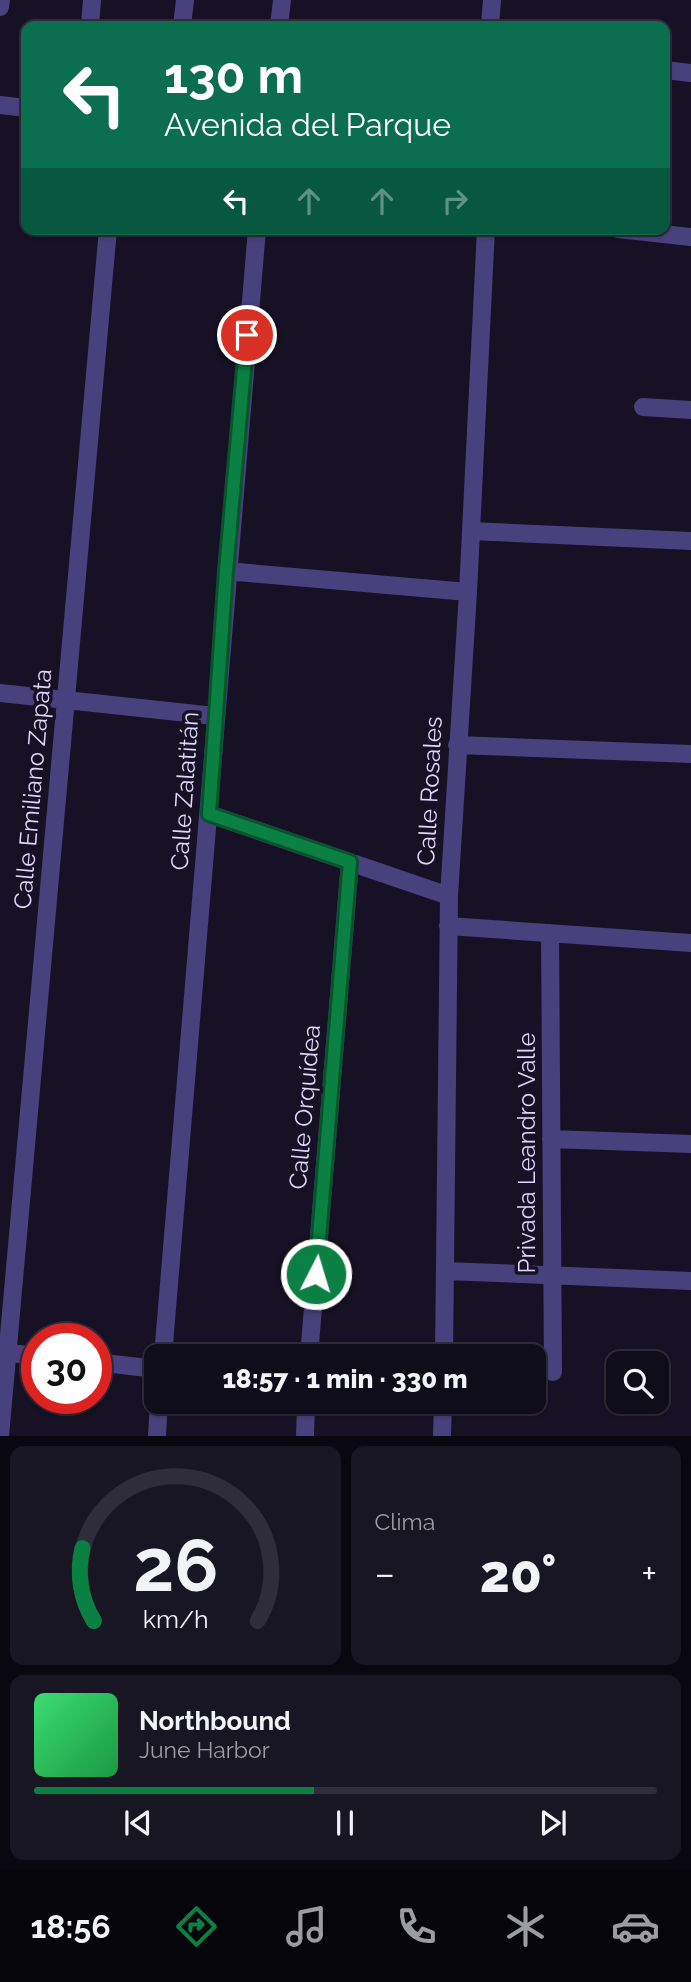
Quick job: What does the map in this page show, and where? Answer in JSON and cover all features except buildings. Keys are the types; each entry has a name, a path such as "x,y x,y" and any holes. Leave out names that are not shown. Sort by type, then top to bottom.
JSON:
{"street":[{"path":"0,7 1,0"},
{"path":"90,21 92,0"},
{"path":"183,21 185,0"},
{"path":"280,21 282,0"},
{"path":"490,21 492,0"},
{"path":"670,71 691,73"},
{"path":"0,105 21,107"},
{"name":"Calle Emiliano Zapata","path":"0,1436 5,1352 106,235"},
{"name":"Calle Zalatitán","path":"164,1344 209,814 226,571 256,235"},
{"name":"Calle Rosales","path":"444,1344 449,896 468,592 486,235"},
{"path":"670,235 691,237"},
{"path":"643,407 691,410"},
{"path":"471,531 691,541"},
{"path":"226,571 468,592"},
{"path":"0,693 215,716"},
{"path":"457,745 691,754"},
{"path":"209,814 449,896"},
{"name":"Calle Orquídea","path":"310,1344 350,862"},
{"path":"449,926 691,943"},
{"name":"Privada Leandro Valle","path":"550,933 553,1372"},
{"path":"551,1139 691,1144"},
{"path":"446,1271 691,1281"},
{"path":"112,1364 144,1368"},
{"path":"157,1436 158,1414"},
{"path":"305,1436 306,1414"},
{"path":"442,1436 443,1414"}],"route":[{"path":"247,335 226,571 209,814 350,862 316,1274"}]}
